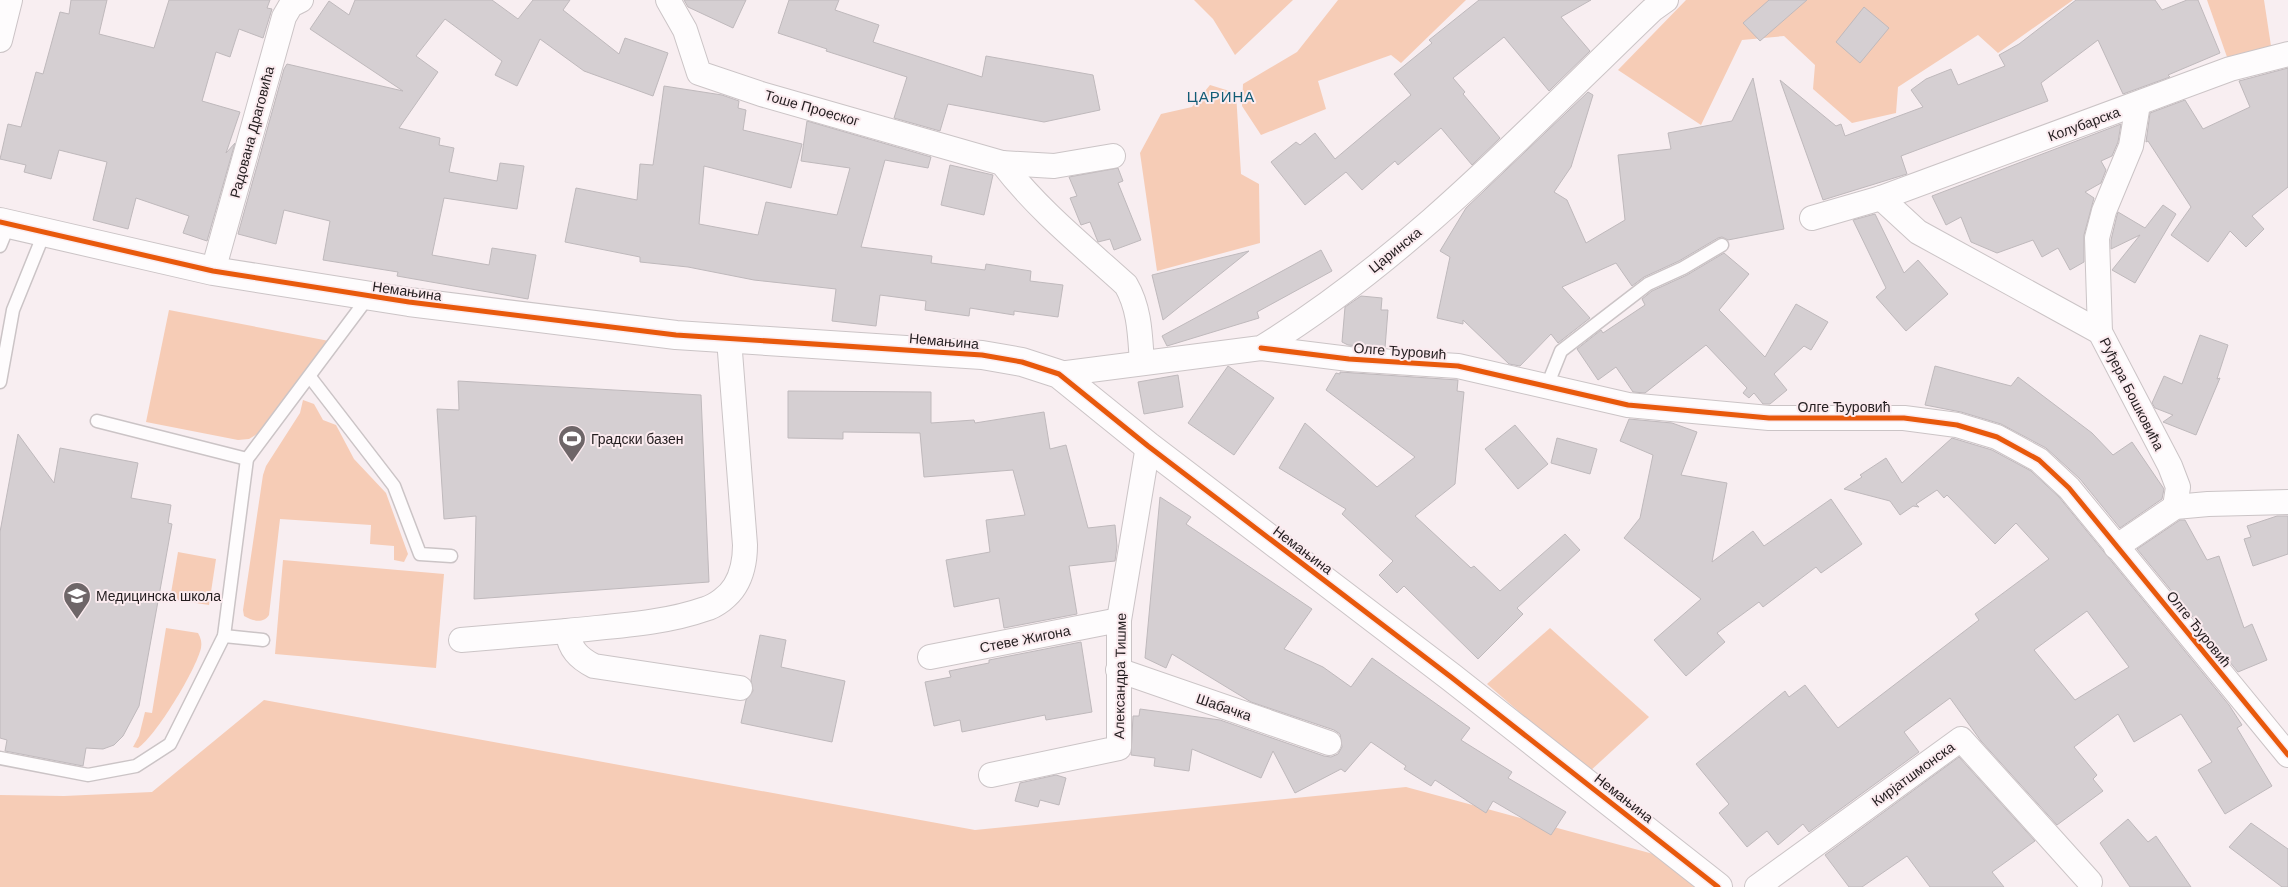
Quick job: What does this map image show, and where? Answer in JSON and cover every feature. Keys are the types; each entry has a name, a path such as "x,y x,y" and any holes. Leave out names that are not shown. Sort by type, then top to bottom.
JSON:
{"main road":[{"name":"Немањина","path":"3,230 45,232 213,272 368,296 589,326 729,339 982,355 1022,362 1059,374 1148,446 1458,683 1718,887"}],"street":[{"path":"0,40 10,0"},
{"name":"Радована Драговића","path":"213,272 284,17 292,5 301,0"},
{"name":"Тоше Проеског","path":"668,0 685,30 699,73 761,94 1002,163 1054,166 1113,156"},
{"name":"Царинска","path":"1059,374 1261,348 1284,334 1358,279 1442,211 1652,10 1666,0"},
{"name":"Колубарска","path":"1812,218 1881,198 2230,69 2288,54"},
{"name":"Руђера Бошковића","path":"2138,104 2131,146 2104,211 2097,238 2100,332 2170,466 2178,487 2175,507"},
{"path":"1002,163 1016,181 1126,285 1134,298 1138,314 1142,363"},
{"path":"1881,198 1918,232 2100,332"},
{"path":"461,640 646,622 707,609 728,595 735,586 744,562 745,545 729,339"},
{"name":"Олге Ђуровић","path":"1261,348 1348,359 1458,366 1628,404 1750,416 1904,418 1957,425 1996,437 2039,460 2069,488 2288,755"},
{"name":"Александра Тишме","path":"991,775 1119,748 1119,620 1148,446"},
{"path":"2116,546 2175,507 2288,502"},
{"name":"Стеве Жигона","path":"930,657 1119,620"},
{"path":"567,631 569,642 574,652 581,659 594,666 740,688"},
{"name":"Шабачка","path":"1118,670 1329,743"},
{"name":"Кирјатшмонска","path":"1757,887 1961,739 2090,882"}],"lane":[{"path":"0,382 12,310 45,232"},
{"path":"1548,386 1561,351 1648,284 1683,268 1722,245"},
{"path":"0,758 88,775 136,766 170,744 224,636 247,460 368,296"},
{"path":"310,377 394,486 420,554 451,556"},
{"path":"97,421 247,460"},
{"path":"224,636 264,640"}],"shaded area":[{"path":"1194,0 1293,0 1235,55 1213,19"},
{"path":"1338,0 1466,0 1401,63 1391,55 1318,81 1326,109 1261,135 1242,106 1243,84 1297,52"},
{"path":"1686,0 2073,0 1998,53 1978,35 1898,87 1896,113 1852,123 1813,89 1815,65 1784,36 1742,40 1701,125 1618,70"},
{"path":"2207,0 2264,0 2271,46 2227,57"},
{"path":"1210,85 1236,93 1241,174 1259,184 1260,243 1157,271 1140,153 1161,114 1192,107"},
{"path":"169,310 329,341 257,434 249,439 238,440 146,422"},
{"path":"303,400 314,404 323,420 336,425 354,459 386,493 408,554 404,562 394,560 394,546 370,544 371,525 280,519 269,615 261,621 254,620 244,616 243,610 263,475 266,466 300,413"},
{"path":"178,552 216,559 209,605 170,599"},
{"path":"283,560 444,574 436,668 275,654"},
{"path":"166,628 198,633 201,640 201,648 192,671 165,717 146,741 138,748 133,747 139,736 145,712 152,713"},
{"path":"1550,628 1649,717 1589,772 1487,684"},
{"path":"264,700 975,830 1406,787 1657,855 1695,887 0,887 0,795 64,796 152,792"}],"building":[{"path":"71,0 107,0 99,34 154,48 169,0 270,0 267,8 272,9 263,38 239,29 230,57 216,52 202,101 240,112 226,153 235,143 207,241 183,233 189,216 136,198 128,229 93,220 107,162 59,150 51,179 24,172 26,165 0,159 8,124 21,127 36,72 43,74 60,12 69,14"},
{"path":"355,0 492,0 518,19 533,0 570,0 563,10 619,54 625,38 668,53 653,96 584,71 540,39 517,86 495,75 502,61 445,19 416,56 438,72 399,128 440,138 439,145 454,148 449,172 497,181 500,163 524,166 517,209 444,198 432,255 489,265 492,248 536,255 528,299 397,276 398,272 323,260 330,221 284,210 276,244 238,234 287,64 403,91 310,29 329,1 349,15"},
{"path":"684,0 746,0 733,28 688,7"},
{"path":"789,0 839,0 835,10 879,25 873,42 982,77 986,56 1093,75 1100,110 1044,122 948,104 940,131 894,118 907,77 826,51 827,49 778,33"},
{"path":"1479,0 1591,0 1561,17 1590,51 1549,91 1504,37 1453,78 1465,92 1463,94 1500,138 1472,165 1441,128 1398,165 1395,161 1362,190 1346,172 1305,205 1271,162 1296,142 1300,145 1315,133 1335,159 1411,95 1394,74 1432,43 1429,40"},
{"path":"1769,0 1807,0 1760,41 1743,23"},
{"path":"2076,0 2155,0 2162,10 2187,0 2198,0 2220,53 2168,75 2170,77 2123,94 2098,40 2041,83 2048,101 1901,156 1907,174 1823,200 1780,80 1836,126 1841,124 1845,136 1923,107 1911,90 1926,79 1951,69 1958,85 2005,66 1999,55 2019,44"},
{"path":"1864,7 1889,28 1860,63 1836,42"},
{"path":"2288,68 2288,187 2252,216 2264,229 2246,247 2230,231 2208,262 2171,235 2191,207 2148,141 2146,142 2150,113 2185,100 2203,129 2250,107 2239,81"},
{"path":"1753,78 1784,229 1728,240 1722,237 1718,238 1679,261 1644,277 1632,286 1616,263 1562,287 1590,318 1558,343 1551,334 1520,366 1509,364 1463,320 1463,324 1437,318 1450,257 1440,251 1466,208 1588,92 1593,95 1571,167 1554,192 1567,200 1586,243 1625,220 1618,155 1671,149 1668,133 1732,121"},
{"path":"664,86 722,95 739,101 738,108 746,110 743,130 802,144 791,188 704,166 699,224 758,235 766,202 837,215 850,168 801,161 807,121 931,157 928,168 885,160 861,247 932,256 931,263 985,270 986,264 1031,271 1030,281 1063,285 1058,317 1014,311 1014,315 970,308 969,316 925,310 926,301 880,295 876,326 832,321 836,289 754,280 688,267 640,262 640,257 565,242 576,188 637,200 640,164 653,165"},
{"path":"2121,124 2118,142 2112,156 2101,161 2106,170 2101,183 2085,192 2094,198 2084,235 2084,262 2070,270 2058,248 2042,257 2033,240 1997,253 1971,242 1961,217 1946,225 1932,196"},
{"path":"950,165 993,175 984,215 941,205"},
{"path":"1118,168 1123,181 1118,183 1141,240 1114,250 1110,239 1098,242 1090,222 1081,225 1070,198 1077,196 1069,177"},
{"path":"2163,205 2176,214 2135,283 2112,270 2140,235 2111,249 2111,240 2118,212 2145,228"},
{"path":"1875,214 1904,273 1918,260 1948,294 1906,331 1876,297 1886,288 1853,220"},
{"path":"1321,250 1332,271 1257,312 1259,318 1167,346 1162,336"},
{"path":"1249,251 1163,320 1152,275"},
{"path":"1724,253 1749,274 1719,310 1765,357 1796,304 1828,322 1811,350 1804,346 1774,374 1787,390 1770,404 1763,404 1754,393 1749,398 1743,393 1747,388 1706,345 1645,393 1633,392 1616,367 1598,380 1577,349 1601,330 1603,333 1645,305 1642,299 1652,291 1687,275"},
{"path":"1361,296 1382,298 1381,310 1388,310 1385,348 1348,345 1342,342 1345,307"},
{"path":"2200,335 2228,345 2217,379 2220,378 2196,435 2163,422 2173,415 2155,408 2152,403 2164,376 2182,384"},
{"path":"1228,366 1274,398 1234,455 1188,423"},
{"path":"1935,366 2011,386 2018,377 2092,433 2113,455 2132,442 2164,489 2162,499 2120,528 2080,479 2046,448 2001,424 1961,412 1925,405"},
{"path":"1340,372 1458,380 1457,391 1464,392 1455,484 1415,516 1471,568 1474,566 1500,591 1565,534 1580,550 1517,608 1523,614 1478,659 1404,586 1397,593 1379,575 1393,561 1342,514 1346,509 1279,468 1305,423 1377,487 1415,457 1326,390 1336,373 1340,374"},
{"path":"1178,375 1183,407 1144,414 1138,382"},
{"name":"Градски базен","path":"458,381 701,395 709,582 474,599 476,516 444,519 437,409 459,410"},
{"path":"788,391 931,392 931,423 974,420 975,423 1044,412 1050,449 1066,445 1088,528 1115,525 1117,546 1115,561 1069,566 1077,614 1004,628 999,598 954,607 946,560 990,552 986,520 1025,515 1013,470 924,477 920,433 843,432 843,439 788,438"},
{"path":"1629,419 1672,423 1697,432 1681,475 1727,483 1712,562 1753,531 1764,546 1831,499 1862,544 1821,573 1816,567 1763,607 1759,602 1717,633 1725,642 1686,676 1654,640 1701,599 1624,538 1640,518 1653,455 1620,441"},
{"path":"1515,425 1548,464 1518,489 1485,449"},
{"name":"Медицинска школа","path":"18,434 54,483 60,448 138,463 131,498 171,505 168,523 172,524 139,706 123,736 114,745 103,749 86,748 83,766 5,751 7,740 0,738 0,532"},
{"path":"1557,438 1597,449 1590,474 1551,463"},
{"path":"1952,438 1992,450 2031,471 2059,497 2229,705 2242,725 2237,728 2272,786 2225,814 2198,770 2212,762 2181,714 2134,742 2118,714 2074,747 2097,775 2093,779 2103,791 2057,825 1981,741 1950,698 1904,732 1919,752 1809,832 1803,824 1778,845 1767,831 1747,847 1719,813 1729,804 1696,764 1785,691 1789,697 1805,685 1838,728 1979,620 1975,614 2049,559 2016,523 1995,544 1947,495 1944,498 1937,490 1916,504 1919,507 1913,506 1900,515 1890,501 1844,489 1862,477 1860,475 1886,458 1902,483","holes":["2087,611 2129,667 2075,700 2034,650"]},
{"path":"1160,497 1191,517 1186,524 1312,609 1284,649 1323,667 1351,687 1372,658 1470,728 1461,740 1512,772 1508,778 1566,812 1551,835 1493,801 1486,813 1435,780 1431,786 1404,769 1406,766 1371,742 1345,772 1341,769 1295,793 1273,751 1261,778 1192,749 1189,771 1154,766 1155,758 1131,755 1133,716 1139,716 1140,709 1220,720 1324,756 1331,757 1338,754 1342,747 1340,734 1334,730 1251,702 1172,654 1166,668 1145,658"},
{"path":"2277,516 2288,516 2288,554 2253,566 2244,539 2251,537 2247,526"},
{"path":"2180,520 2185,520 2207,560 2219,556 2244,628 2252,624 2267,660 2238,672 2137,549"},
{"path":"760,635 786,640 781,667 845,681 832,742 741,723 746,700 753,691 751,680"},
{"path":"1081,642 1092,712 1046,720 1045,715 962,732 960,720 934,726 925,682 951,677 949,671 989,663 989,660"},
{"path":"1959,757 2035,841 1992,872 2004,887 1930,887 1907,856 1862,887 1849,887 1825,855"},
{"path":"1056,775 1066,778 1059,805 1040,800 1038,807 1015,801 1020,783"},
{"path":"2128,819 2148,842 2156,836 2191,887 2130,887 2100,843"},
{"path":"2251,823 2288,849 2288,887 2282,887 2229,847"}],"cycle path":[{"path":"0,222 213,271 409,302 676,335 982,355 1022,362 1059,374 1148,446 1451,677 1718,887"},
{"path":"1261,348 1349,359 1458,366 1628,405 1769,418 1904,418 1957,425 1997,437 2039,460 2069,488 2288,755"}],"place":[{"name":"Градски базен","path":"572,463"},
{"name":"Медицинска школа","path":"77,620"}],"district":[{"name":"ЦАРИНА","path":"1221,97"}]}
